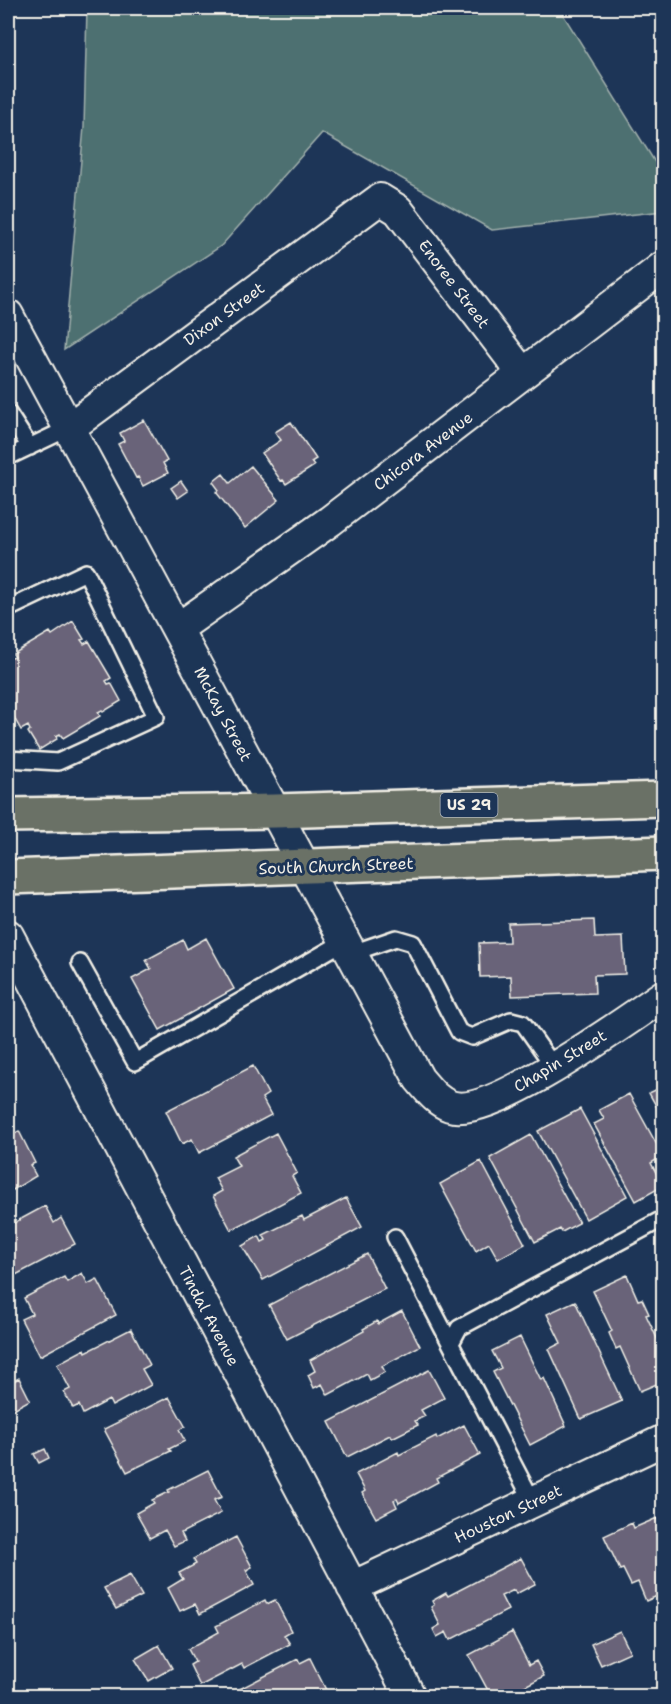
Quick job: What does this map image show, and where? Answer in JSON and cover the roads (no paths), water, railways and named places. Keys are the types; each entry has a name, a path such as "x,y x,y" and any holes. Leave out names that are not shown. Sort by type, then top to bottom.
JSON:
{"main road":[{"name":"US 29","path":"8,815 275,811 657,794"},
{"name":"South Church Street","path":"8,877 663,853"}],"street":[{"name":"Enoree Street","path":"380,199 398,210 513,362 520,376"},
{"name":"Dixon Street","path":"69,428 380,199"},
{"name":"Chicora Avenue","path":"177,629 330,522 663,266"},
{"name":"McKay Street","path":"8,315 419,1078 432,1095 448,1105"},
{"name":"Tindal Avenue","path":"8,935 410,1696"},
{"name":"Chapin Street","path":"448,1105 463,1107 479,1104 512,1090 554,1066 663,995"},
{"name":"Houston Street","path":"352,1587 663,1440"}],"lane":[{"path":"8,413 30,447"},
{"path":"8,458 69,428"},
{"path":"8,609 86,572 156,717 58,762 8,759"},
{"path":"80,963 135,1062 349,947 396,938 413,943 459,1032 472,1037 511,1020 523,1023 554,1066"},
{"path":"451,1343 459,1328 663,1218"},
{"path":"395,1237 533,1502"}]}
